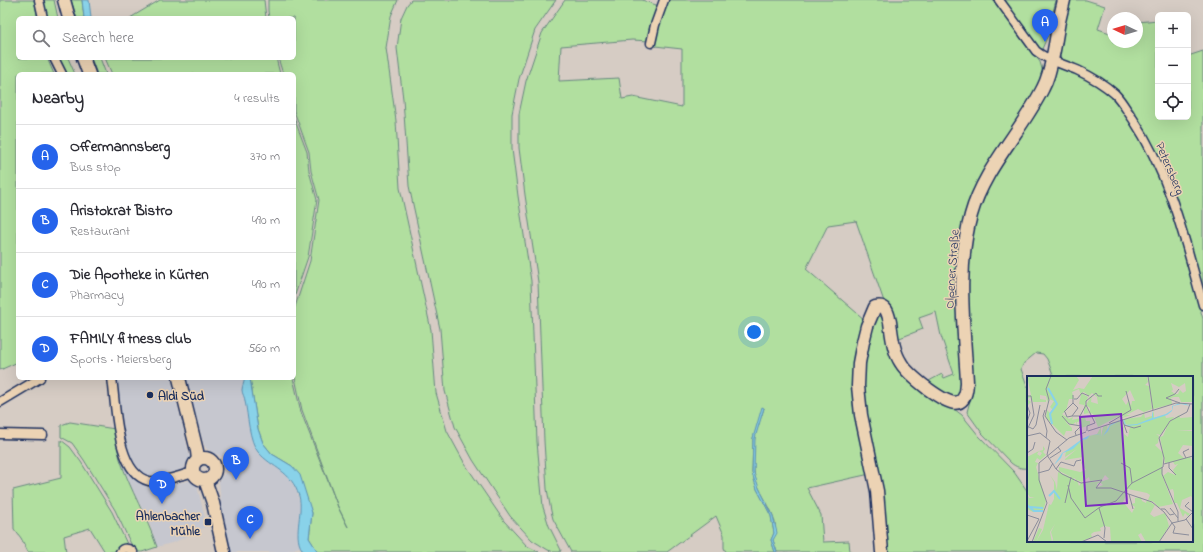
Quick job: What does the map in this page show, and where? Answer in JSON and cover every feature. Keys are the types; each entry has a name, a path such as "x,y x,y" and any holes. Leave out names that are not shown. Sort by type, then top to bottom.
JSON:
{"street":[{"path":"39,0 43,16"},
{"path":"64,0 68,16"},
{"path":"651,44 655,25 664,0"},
{"name":"Petersberg","path":"999,0 1036,51 1043,57 1077,70 1098,81 1116,95 1139,128 1154,154 1166,182 1181,226 1203,305"},
{"name":"Olpener Straße","path":"882,552 877,491 861,415 858,386 859,363 872,311 875,307 880,306 886,310 897,356 907,371 950,403 959,403 963,400 967,390 962,303 966,240 971,214 986,178 1043,88 1052,60 1064,0"},
{"path":"55,60 61,72"},
{"path":"83,60 88,72"},
{"path":"0,402 37,380"},
{"path":"112,380 117,425 127,460 134,472 140,478 155,481 194,472"},
{"path":"179,380 197,451 198,460 194,467 194,472 197,477 205,480 209,479 213,475 214,466 209,460 198,460"},
{"path":"0,434 44,435"},
{"path":"205,480 213,504 224,552"},
{"path":"120,552 125,548 131,549 133,552"}],"shaded area":[{"path":"116,380 171,380 190,458 189,462 185,465 185,468 165,475 150,477 141,474 134,467 126,448 120,417"},
{"path":"187,380 244,380 242,392 245,398 247,417 254,446 258,452 288,476 296,489 301,508 298,532 300,547 287,552 230,552 220,513 221,503 219,482 220,478 227,471 245,468 240,460 235,456 220,456 207,449 204,445"},
{"path":"123,461 129,473 142,484 158,486 189,481 196,484 207,526 175,542 157,547 150,525 132,489 121,462"}],"green space":[{"path":"0,0 34,0 38,16 16,16 16,60 48,60 53,72 16,72 16,363 0,370"},
{"path":"43,0 54,0 58,16 46,16"},
{"path":"71,0 82,0 84,16 76,16"},
{"path":"160,0 264,0 266,16 133,16"},
{"path":"268,0 398,0 391,16 386,48 396,121 400,188 431,330 436,393 447,431 465,464 504,521 527,546 539,552 318,552 309,538 312,513 292,466 272,454 263,443 258,429 250,380 293,380 301,412 338,507 302,410 296,380 296,304 310,261 319,200 311,171 309,152 296,116 296,72 282,72 279,60 296,60 296,16 269,16"},
{"path":"411,0 556,0 535,30 519,79 512,114 512,149 531,281 537,442 543,507 549,526 561,550 560,552 548,550 532,540 510,516 473,460 455,427 445,391 440,329 409,186 403,99 397,48 401,18"},
{"path":"565,0 642,0 659,6 649,41 632,40 561,46 559,81 619,78 622,99 633,97 682,107 682,49 655,46 654,44 667,0 996,0 1040,62 1044,76 971,205 963,384 958,398 951,399 927,382 942,374 944,378 954,374 941,336 936,312 919,318 923,329 897,339 856,221 828,225 806,269 865,320 855,376 852,380 853,404 857,429 861,428 870,474 807,488 821,515 823,542 849,541 850,552 777,552 773,540 775,531 775,522 759,489 754,471 754,441 764,408 753,438 752,473 757,489 771,516 774,533 771,540 775,552 726,552 724,548 724,535 716,516 667,552 571,552 553,519 547,489 538,282 519,148 519,114 526,81 542,33"},
{"path":"1001,0 1056,0 1049,28 1051,28 1042,49 1039,50"},
{"path":"1068,0 1086,0 1105,6 1098,29 1107,32 1107,48 1143,48 1143,21 1155,20 1155,120 1191,120 1191,55 1203,51 1203,291 1148,138 1133,109 1121,96 1062,60 1058,52"},
{"path":"59,60 69,60 74,72 65,72"},
{"path":"92,60 101,60 105,72 96,72"},
{"path":"106,60 276,60 280,72 111,72"},
{"path":"1056,66 1085,77 1116,100 1145,145 1158,171 1171,208 1203,319 1203,552 886,552 863,394 863,372 866,351 876,316 884,317 891,353 940,403 954,409 962,415 979,436 1014,472 1027,491 1027,542 1193,542 1193,376 1054,376 1047,359 1043,354 1036,353 1024,363 1021,369 1027,385 1027,468 1015,466 1011,463 982,433 967,412 971,397 972,382 966,308 967,272 972,231 981,200"},
{"path":"296,123 307,152 309,171 317,200 308,257 296,292"},
{"path":"70,422 115,429 119,456 133,493 157,547 142,552 136,552 115,510 84,460 72,443 61,437 61,425"},
{"path":"61,440 70,447 81,462 112,512 128,546 118,552 105,552 90,528 64,536 66,552 28,552 21,538 14,529 13,490 61,478"}],"water":[{"path":"82,0 89,0 91,16 84,16"},
{"path":"250,380 258,429 263,443 272,454 292,466 300,475 312,513 309,538 318,552 304,552 300,546 298,533 300,503 296,487 286,475 264,458 255,447 242,391 244,381"},
{"path":"762,407 764,408 755,438 754,473 759,488 773,516 777,533 773,540 777,552 775,552 771,540 774,533 771,516 757,489 752,473 753,438"}],"place":[{"name":"Offermannsberg","path":"1045,42"},
{"name":"Aldi Süd","path":"150,395"},
{"name":"Aristokrat Bistro","path":"236,480"},
{"name":"FAMILY fitness club","path":"162,504"},
{"name":"Ahlenbacher Mühle","path":"208,522"},
{"name":"Die Apotheke in Kürten","path":"250,539"}]}
